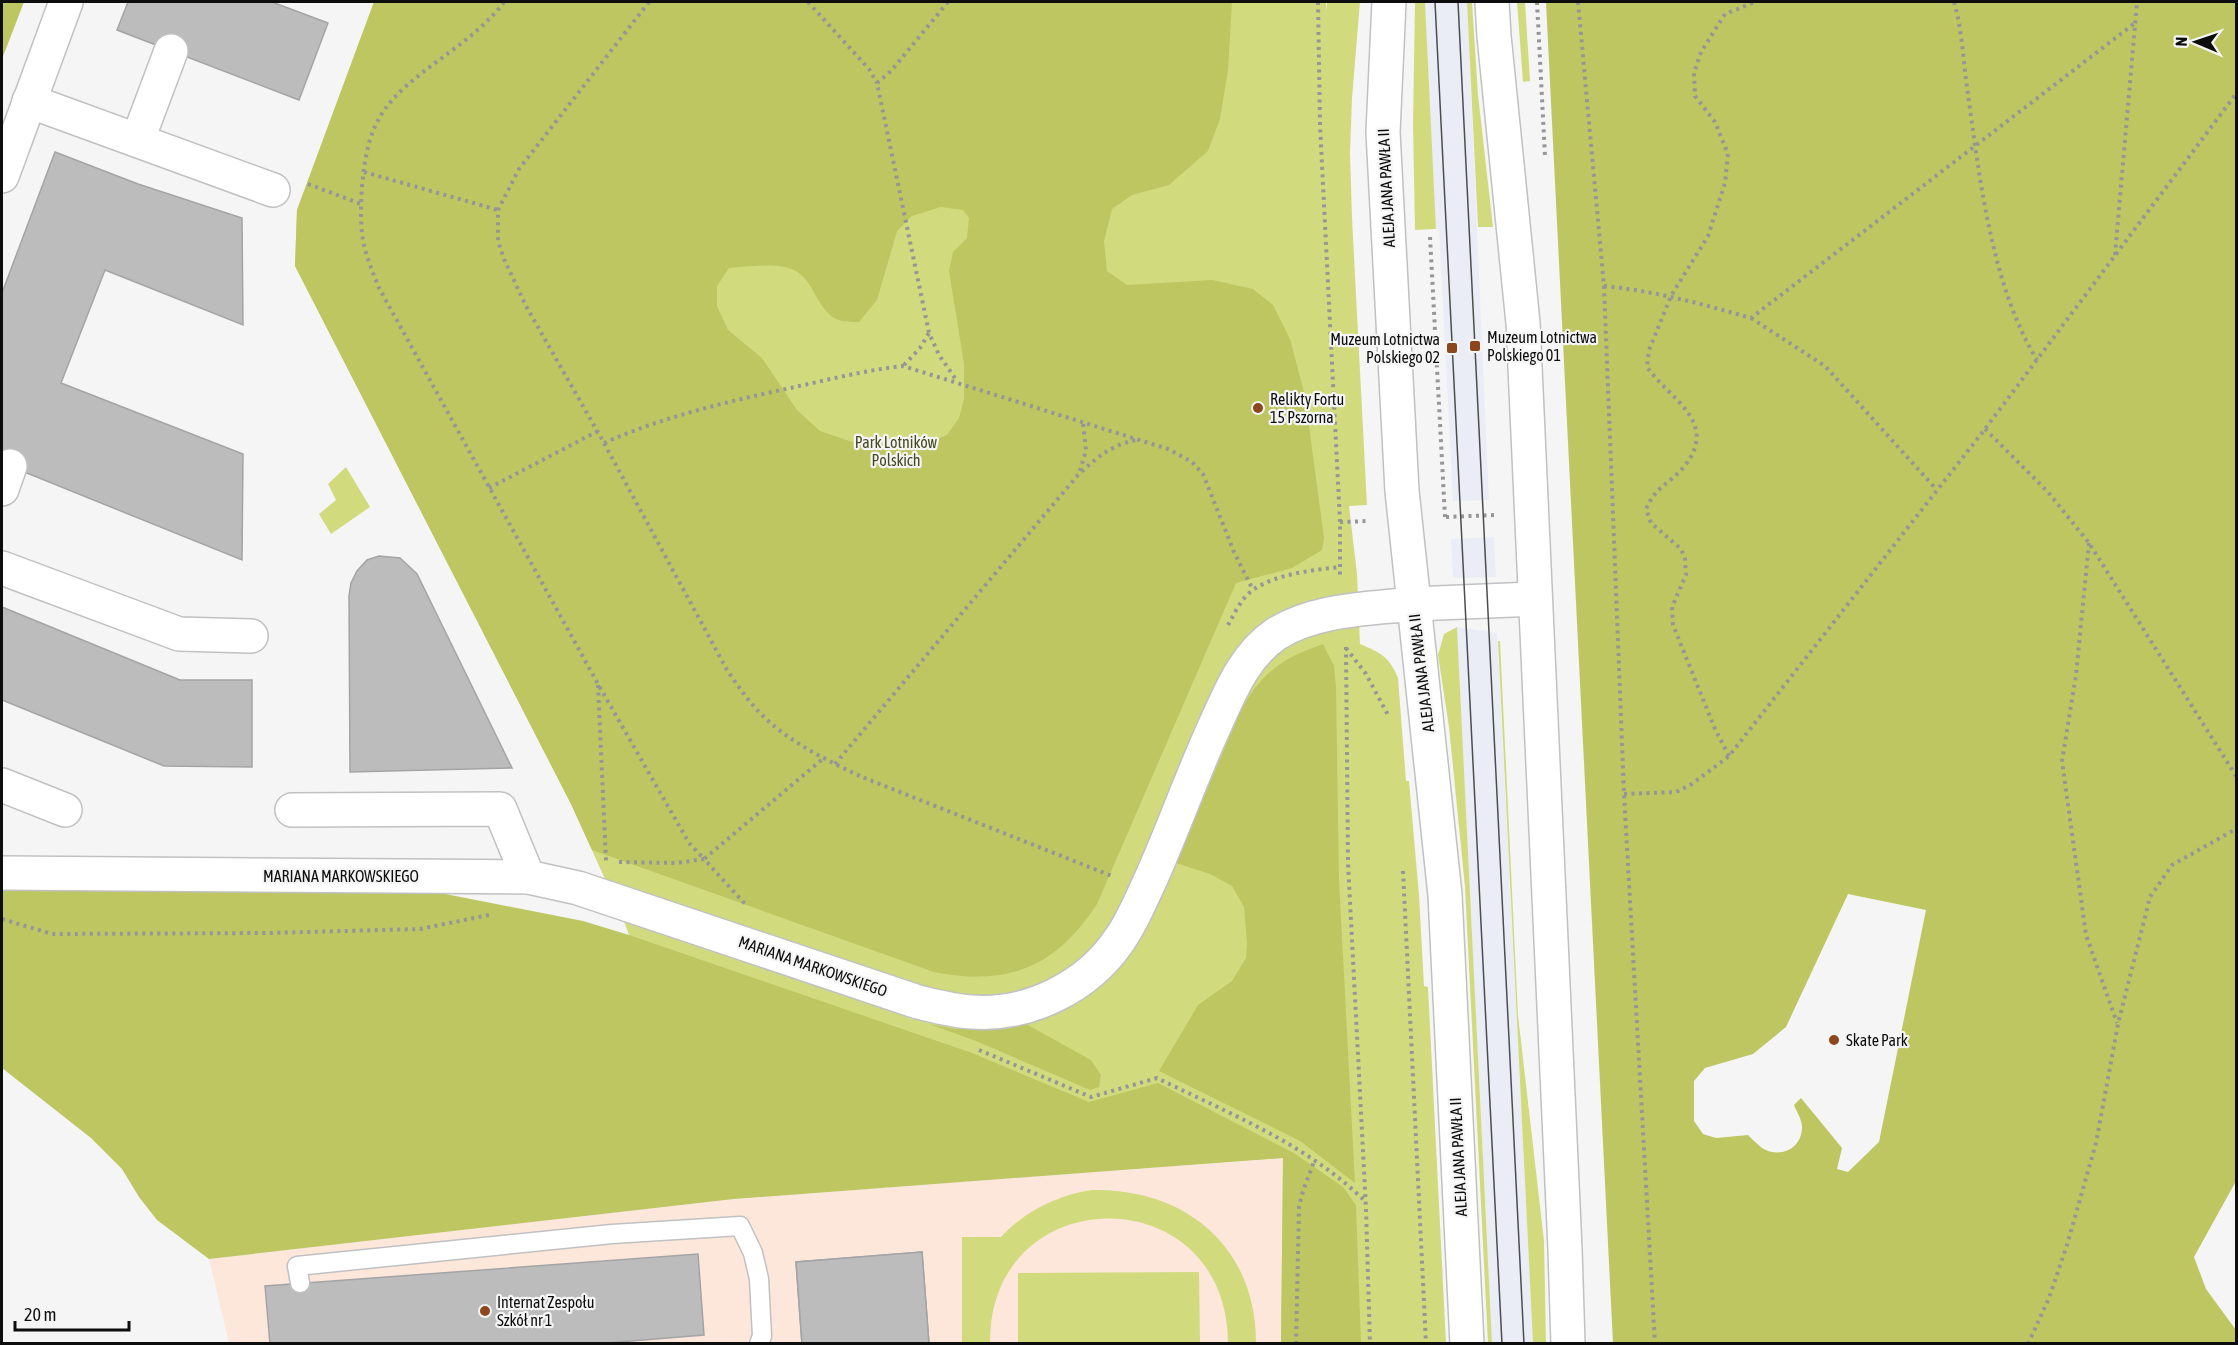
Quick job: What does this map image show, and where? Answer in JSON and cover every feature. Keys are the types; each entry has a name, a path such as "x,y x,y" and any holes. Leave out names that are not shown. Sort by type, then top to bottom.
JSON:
{"street":[{"path":"2,176 66,2"},
{"name":"ALEJA JANA PAWŁA II","path":"1389,2 1383,132 1402,491 1445,896 1467,1344"},
{"path":"1492,2 1524,323 1568,1344"},
{"path":"138,139 171,51"},
{"path":"29,101 273,190"},
{"path":"2,568 178,634 251,636"},
{"name":"MARIANA MARKOWSKIEGO","path":"2,873 528,877 578,888 918,1002 972,1012 1002,1011 1051,998 1079,982 1102,962 1120,940 1159,861 1205,746 1238,676 1258,649 1275,635 1307,620 1413,604 1535,599"},
{"path":"2,785 65,810"},
{"path":"292,810 500,809 528,877"}],"lane":[{"path":"300,1283 297,1266 612,1234 740,1226 753,1253 759,1279 762,1336 759,1344"}],"path":[{"path":"504,2 474,34 405,86 390,102 372,131 366,147 361,204 363,240 379,288 598,684 689,843 749,907"},
{"path":"649,2 531,151 507,191 498,210 498,241 514,282 727,670 744,695 763,716 786,734 835,764 1120,879"},
{"path":"808,2 869,69 877,83 929,333 939,355 958,381"},
{"path":"877,83 891,71 948,2"},
{"path":"1318,2 1320,125 1340,522 1340,578"},
{"path":"1578,2 1604,286 1624,794 1655,1344"},
{"path":"1729,756 1715,729 1673,625 1672,607 1686,575 1685,559 1681,549 1651,523 1646,509 1652,494 1682,469 1692,452 1697,437 1692,416 1658,382 1647,367 1649,350 1671,296 1708,236 1725,183 1728,154 1715,123 1695,96 1694,73 1701,51 1725,14 1755,2"},
{"path":"1954,2 1975,146 1997,262 2022,336 2037,360"},
{"path":"2115,257 2137,2"},
{"path":"1751,318 2135,24"},
{"path":"1624,794 1676,792 1692,784 1729,756 1985,429 2236,94"},
{"path":"364,172 498,210"},
{"path":"306,183 361,204"},
{"path":"1430,237 1445,517"},
{"path":"1604,286 1671,296 1751,318 1825,366 1936,489"},
{"path":"903,366 920,348 929,333"},
{"path":"604,443 652,423 742,398 878,368 903,366 958,381 1168,449 1192,462 1203,474 1234,552 1253,590"},
{"path":"1078,475 1086,450 1083,423"},
{"path":"1985,429 2048,492 2089,543 2236,776"},
{"path":"489,488 598,432"},
{"path":"835,764 1078,475 1112,447 1136,440"},
{"path":"1434,517 1498,514"},
{"path":"1340,522 1372,520"},
{"path":"2089,543 2076,675 2062,761 2086,934 2118,1024"},
{"path":"1227,628 1239,604 1253,590 1279,579 1308,571 1340,567"},
{"path":"1370,1344 1366,1202 1348,863 1346,648 1366,674 1390,720"},
{"path":"598,684 606,861"},
{"path":"595,861 677,863 704,859 825,757"},
{"path":"2028,1344 2049,1298 2096,1143 2118,1024 2150,897 2172,865 2236,829"},
{"path":"1402,860 1426,1344"},
{"path":"2,919 52,934 258,933 420,929 489,915"},
{"path":"1296,1344 1299,1207 1315,1160"}],"shaded area":[{"path":"1425,2 1467,2 1489,500 1453,501"},
{"path":"1494,537 1496,577 1453,577 1451,539"},
{"path":"1457,627 1497,633 1533,1343 1492,1343"},
{"path":"1283,1158 1281,1343 229,1343 209,1259 734,1199"}],"green space":[{"path":"2,2 24,2 2,59"},
{"name":"Park Lotników Polskich","path":"374,2 1326,2 1327,11 1327,2 1360,2 1350,153 1367,505 1349,506 1357,574 1360,644 1384,656 1398,678 1406,781 1409,781 1419,895 1424,986 1428,987 1446,1343 1281,1343 1283,1158 1021,1176 629,935 571,804 295,266 297,210"},
{"name":"Park Lotników Polskich","path":"374,2 1232,2 1228,70 1220,119 1208,151 1169,185 1132,195 1112,209 1104,241 1107,271 1127,285 1212,280 1253,289 1273,305 1290,339 1305,396 1324,538 1322,550 1292,568 1236,583 1097,904 1081,926 1047,957 1007,974 985,977 934,972 592,850 571,804 295,266 297,210","holes":["941,207 963,210 969,218 967,238 953,252 949,271 964,364 964,399 959,418 947,435 920,445 855,443 820,431 797,410 762,358 728,330 717,306 717,286 729,268 779,266 794,270 801,275 824,308 836,319 859,322 877,300 897,231 912,216"]},
{"path":"1415,2 1425,2 1436,229 1415,230 1413,123"},
{"path":"1467,2 1472,2 1478,95 1493,227 1478,227"},
{"path":"1517,2 1525,2 1530,81 1523,82"},
{"path":"1546,2 2236,2 2236,1181 2194,1257 2206,1289 2236,1330 2236,1343 1613,1343","holes":["1848,894 1926,910 1879,1142 1848,1172 1837,1169 1842,1148 1801,1098 1794,1105 1801,1122 1801,1135 1789,1150 1769,1151 1762,1148 1748,1135 1716,1138 1703,1134 1694,1121 1694,1081 1705,1068 1753,1054 1786,1027"]},
{"path":"346,467 370,507 331,534 319,514 336,500 328,484"},
{"path":"1457,627 1492,1344 1488,1343 1465,887 1449,727 1438,655 1444,634"},
{"path":"1498,641 1500,641 1518,1015 1544,1241 1546,1343 1533,1343"},
{"path":"1323,644 1334,666 1336,687 1339,880 1355,1183 1300,1141 1159,1071 1198,1005 1232,981 1246,958 1244,907 1232,886 1210,874 1176,863 1240,712 1256,687 1264,677 1284,662"},
{"path":"2,889 435,892 583,921 629,935 972,1053 1089,1102 1158,1083 1294,1153 1343,1187 1356,1205 1361,1343 1281,1343 1283,1158 734,1199 209,1259 157,1220 139,1197 122,1169 91,1138 2,1068"},
{"path":"929,1024 955,1029 1026,1024 1091,1060 1101,1075 1099,1087 1090,1090 976,1041"},
{"path":"1092,1190 1126,1192 1157,1200 1185,1212 1209,1230 1229,1252 1244,1278 1253,1309 1256,1343 1228,1343 1217,1288 1190,1249 1152,1226 1108,1218 1065,1226 1027,1250 1000,1289 990,1343 962,1343 962,1237 1001,1237 1031,1212 1055,1200"},
{"path":"1199,1272 1200,1343 1018,1343 1018,1273"}],"building":[{"path":"128,2 272,2 328,23 299,100 117,30"},
{"path":"55,152 138,184 242,218 243,325 105,270 61,383 243,454 242,560 2,463 2,293"},
{"path":"379,556 400,558 417,574 512,768 350,772 349,596 351,583 357,571 367,560"},
{"path":"2,607 180,680 252,680 252,767 164,766 2,700"},
{"path":"922,1252 929,1344 802,1344 796,1262"},
{"path":"922,1252 929,1344 802,1344 796,1262"},
{"name":"Internat Zespołu Szkół nr 1","path":"698,1254 704,1335 594,1344 270,1344 265,1286"}],"tram line":[{"path":"1435,2 1502,1344"},
{"path":"1458,2 1524,1344"}],"place":[{"name":"Muzeum Lotnictwa Polskiego 01","path":"1475,346"},
{"name":"Muzeum Lotnictwa Polskiego 02","path":"1452,348"},
{"name":"Relikty Fortu 15 Pszorna","path":"1258,408"},
{"name":"Skate Park","path":"1834,1040"},
{"name":"Internat Zespołu Szkół nr 1","path":"485,1311"}]}
